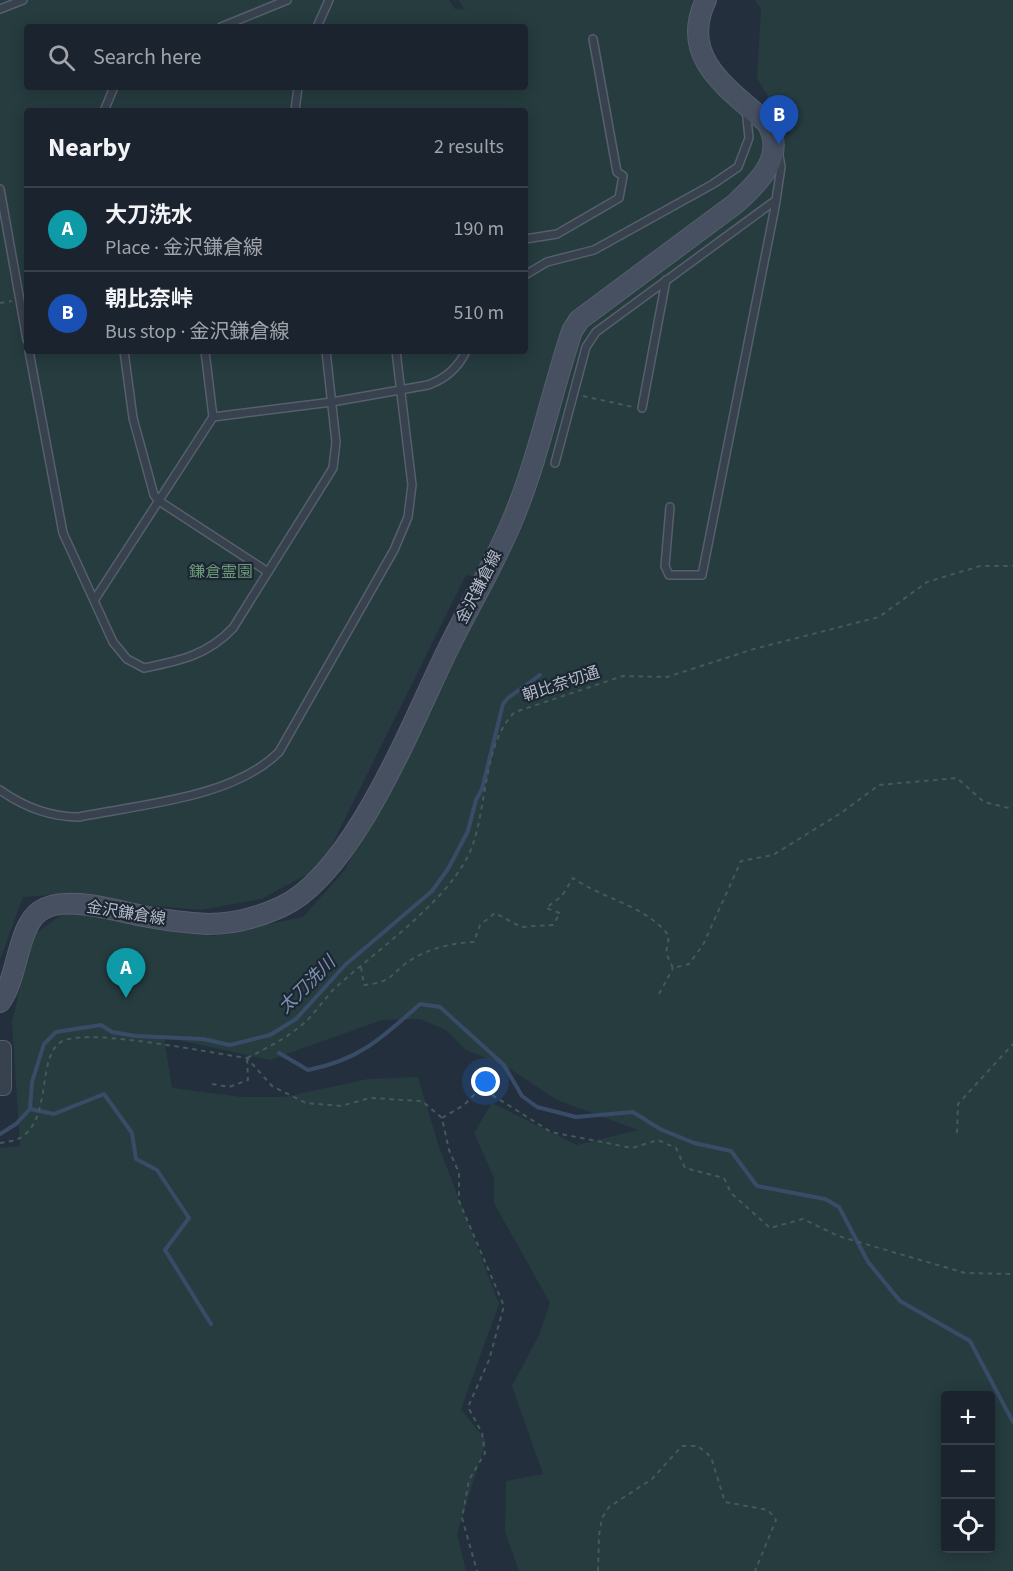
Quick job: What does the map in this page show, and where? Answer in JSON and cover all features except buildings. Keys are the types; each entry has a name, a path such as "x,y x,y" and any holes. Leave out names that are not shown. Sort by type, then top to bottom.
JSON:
{"main road":[{"path":"706,0 697,24 698,41 704,58 714,75 767,123 773,132"},
{"name":"金沢鎌倉線","path":"0,1002 9,990 28,926 40,911 50,907 65,904 101,907 144,916 210,924 241,921 282,907 301,896 318,880 373,800 515,514 572,331 590,309 735,204 757,184 772,158 773,132"}],"street":[{"path":"0,1048 4,1048 4,1088 0,1088"}],"lane":[{"path":"0,9 23,0"},
{"path":"228,24 286,0"},
{"path":"318,24 329,0"},
{"path":"528,239 557,234 619,198 623,176 617,172 593,39"},
{"path":"105,108 113,90"},
{"path":"295,108 298,90"},
{"path":"528,273 547,261 594,250 713,184 738,167 749,138 746,103"},
{"path":"670,507 665,566 669,574 702,575 776,200 781,167 773,132"},
{"path":"0,189 24,323"},
{"path":"555,463 586,347 596,332 776,200"},
{"path":"642,408 666,280"},
{"path":"30,354 63,533 113,642 127,659 144,668 206,652 221,641 233,628 333,468 336,449 326,354"},
{"path":"124,354 133,418 154,495 159,501 268,572"},
{"path":"95,599 213,417 205,354"},
{"path":"0,789 37,810 62,817 79,817 227,786 255,772 279,752 406,524 411,500 411,469 396,354"},
{"path":"213,417 332,402 440,380 458,364 464,354"}],"path":[{"path":"572,394 642,408"},
{"name":"朝比奈切通","path":"247,1058 300,1027 332,992 452,880 473,846 492,757 502,723 515,712 623,676 667,677 754,649 879,617 927,582 980,566 1013,566"},
{"path":"659,994 673,968 689,964 703,945 741,861 773,855 841,813 879,785 957,778 984,802 1013,809"},
{"path":"361,967 364,985 384,983 414,957 453,943 474,942 480,925 495,913 520,927 553,925 560,913 546,908 562,896 573,878 593,892 659,922 669,936 666,953 673,968"},
{"path":"0,1143 19,1138 34,1123 44,1094 47,1068 53,1050 64,1040 97,1037 247,1058 272,1086 306,1103 341,1106 370,1098 422,1101 442,1118 449,1150 459,1173 459,1201 504,1306 489,1360 468,1407 482,1433 485,1453 469,1480 462,1518 477,1571"},
{"path":"957,1133 958,1104 1013,1044"},
{"path":"212,1084 229,1087 248,1080 247,1058"},
{"path":"442,1118 464,1106 481,1088 551,1132 632,1148 658,1140 676,1148 685,1168 724,1178 731,1194 770,1228 802,1219 848,1239 964,1273 1013,1274"},
{"path":"598,1571 599,1535 602,1518 609,1507 652,1479 682,1446 698,1446 711,1457 725,1502 768,1510 776,1520 755,1571"}],"green space":[{"name":"鎌倉霊園","path":"0,0 449,0 455,9 465,10 458,0 701,0 696,60 713,89 791,136 757,78 761,9 755,0 1013,0 1013,1571 519,1571 505,1532 506,1481 543,1474 512,1386 539,1335 550,1303 494,1203 494,1178 474,1133 492,1103 577,1145 638,1130 557,1100 504,1065 466,1050 446,1030 420,1019 382,1020 270,1060 164,1037 172,1088 242,1097 284,1097 368,1079 418,1077 439,1147 499,1304 461,1409 486,1441 457,1534 466,1571 0,1571 0,1148 20,1146 12,1022 32,936 61,915 84,909 213,936 303,917 344,871 396,777 492,580 466,575 321,867 261,899 201,910 135,904 66,894 23,897 0,960"}],"waterway":[{"name":"太刀洗川","path":"0,1134 16,1124 30,1109 32,1082 44,1044 56,1032 101,1025 112,1032 136,1036 203,1039 230,1045 270,1035 296,1019 345,965 432,891 448,869 468,831 476,800 482,789 503,704 540,675"},
{"path":"279,1053 308,1070 326,1066 369,1046 420,1004 440,1007 504,1065 522,1096 537,1107 576,1117 633,1112 660,1129 694,1143 731,1151 757,1186 825,1199 839,1207 868,1262 900,1301 970,1341 1013,1422"},
{"path":"30,1109 54,1114 104,1094 132,1133 136,1159 157,1170 189,1218 165,1250 211,1324"}],"place":[{"name":"朝比奈峠","path":"779,145"},
{"name":"大刀洗水","path":"126,998"}]}
